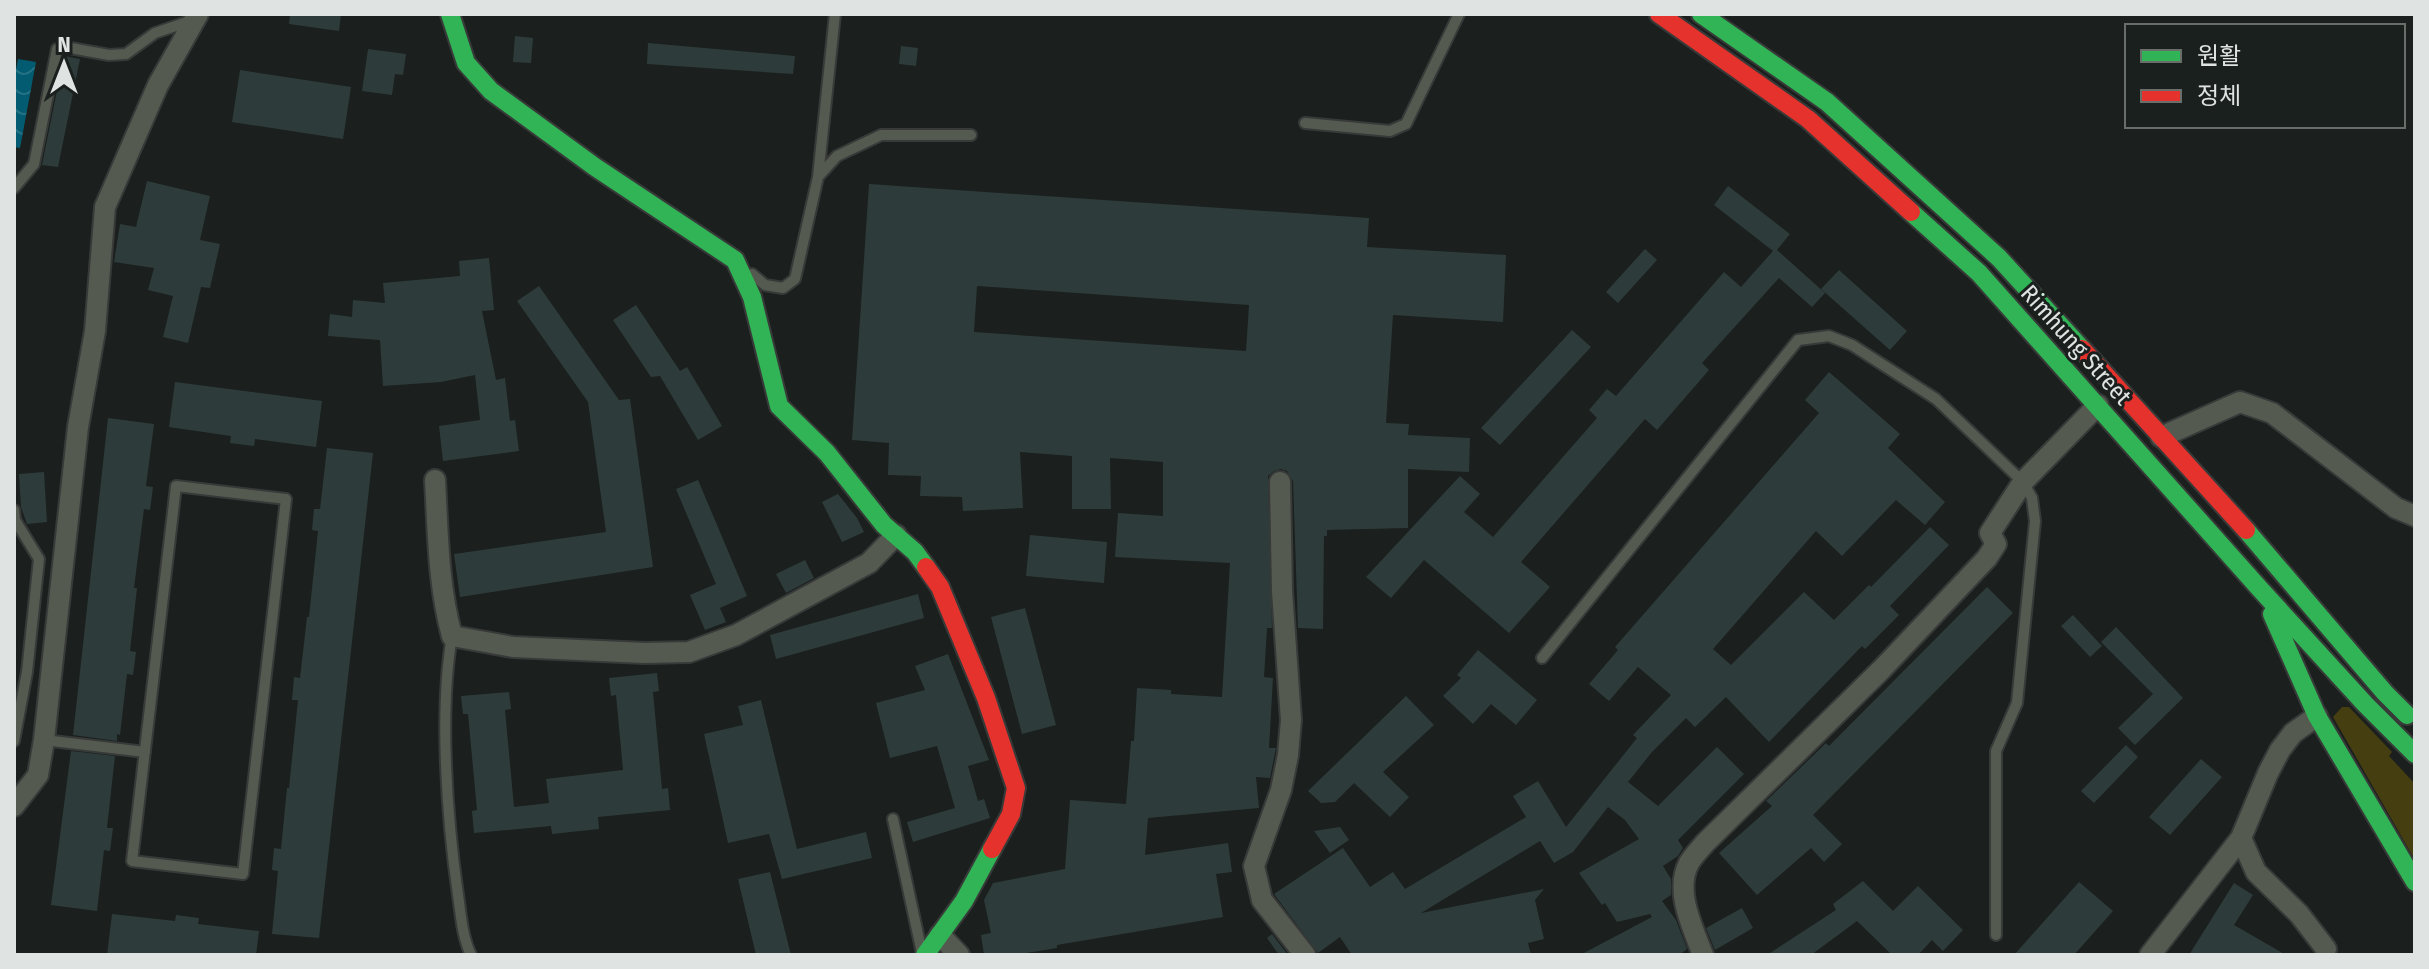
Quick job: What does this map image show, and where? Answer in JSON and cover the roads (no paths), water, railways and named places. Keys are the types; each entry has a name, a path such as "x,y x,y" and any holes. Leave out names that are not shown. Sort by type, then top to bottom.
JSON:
{"main road":[{"path":"450,14 466,63 491,91 595,167 735,260 752,297 779,406 827,453 884,525 915,552 940,587 986,698 1016,788 1011,814 964,901 924,955"},
{"name":"Rimhung Street","path":"1659,14 1808,119 1979,273 2260,589 2415,754"},
{"name":"Rimhung Street","path":"1701,14 1827,102 1999,258 2287,575 2385,693 2415,723"},
{"path":"2260,589 2317,716 2415,882"},
{"path":"2385,693 2415,702"}],"street":[{"path":"16,800 38,775 44,740 78,427 95,331 105,207 158,85 196,16"},
{"path":"2161,437 2240,402 2272,413 2396,508 2415,516"},
{"path":"1703,955 1688,916 1684,892 1689,863 1705,843 1882,669 1987,558 1996,544 1990,533 2023,482 2098,405"},
{"path":"435,480 440,577 452,636 513,647 689,652 736,635 869,563 896,535"},
{"path":"1280,482 1282,591 1291,720 1281,790 1254,866 1262,900 1305,955"},
{"path":"2150,955 2241,838 2280,750 2293,733 2317,716"},
{"path":"2241,838 2256,872 2299,914 2326,949"},
{"path":"940,935 959,955"}],"lane":[{"path":"735,260 765,285 783,288 795,279 818,177 835,14"},
{"path":"1305,123 1390,131 1406,124 1459,14"},
{"path":"14,188 34,164 57,49 65,47 109,55 126,54 168,27 196,16"},
{"path":"818,177 837,156 881,135 971,135"},
{"path":"1542,658 1798,340 1829,336 1852,345 1936,399 2023,482 2032,498 2035,521 2017,703 1996,751 1996,935"},
{"path":"176,486 286,499 243,874 132,861 145,752 176,486"},
{"path":"14,510 15,520 39,559 27,672 14,741"},
{"path":"452,636 446,671 452,848 465,943 471,955"},
{"path":"44,740 145,752"},
{"path":"893,819 924,955"}],"water":[{"path":"18,59 36,62 20,148 14,147 14,79"}]}
